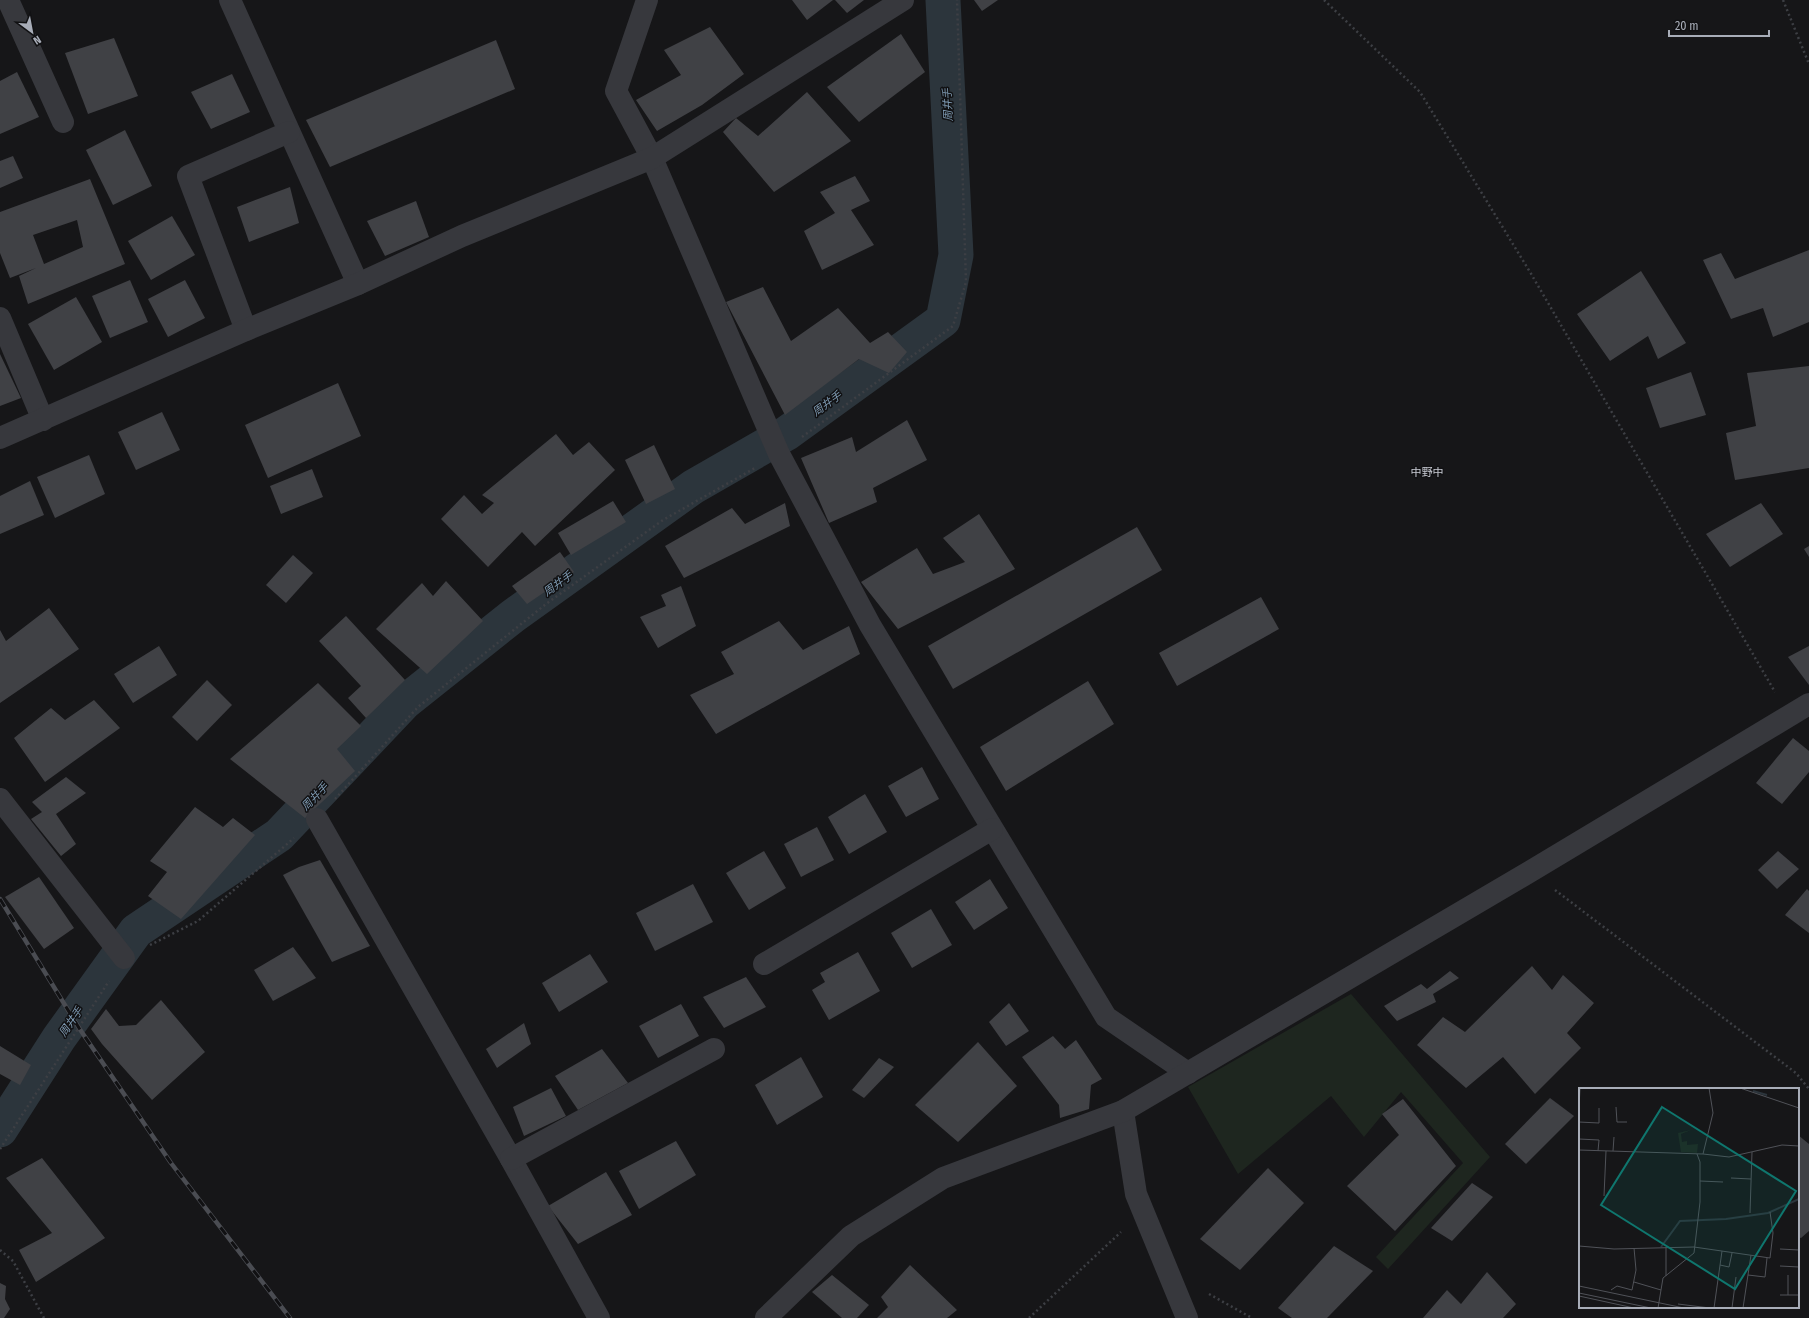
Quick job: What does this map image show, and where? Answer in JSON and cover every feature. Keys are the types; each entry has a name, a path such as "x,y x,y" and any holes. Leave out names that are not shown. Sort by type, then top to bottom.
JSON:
{"street":[{"path":"8,0 62,122"},
{"path":"230,0 358,284"},
{"path":"647,0 616,91 652,158 780,454 870,625 1106,1017 1188,1073"},
{"path":"0,438 246,330 358,284 462,236 652,158 903,0"},
{"path":"246,330 188,176 289,132"},
{"path":"0,318 43,420"},
{"path":"766,1318 851,1236 944,1178 1123,1111 1531,871 1809,704"},
{"path":"0,799 124,958"},
{"path":"317,819 511,1159 599,1318"},
{"path":"764,964 992,829"},
{"path":"511,1159 714,1050"},
{"path":"1123,1111 1136,1194 1187,1318"}],"path":[{"path":"0,1149 124,958 198,921 317,819 418,707 546,604 663,520 780,454 953,326 966,282 957,0"},
{"path":"1324,0 1420,92 1530,272 1789,715"},
{"path":"1783,0 1809,64"},
{"path":"1531,871 1796,1073 1809,1089"},
{"path":"1029,1318 1143,1211"},
{"path":"0,1250 13,1261 44,1318"}],"shaded area":[{"path":"1351,994 1490,1157 1388,1269 1376,1257 1463,1163 1401,1092 1364,1137 1331,1096 1238,1174 1188,1087"}],"building":[{"path":"792,0 833,0 807,20"},
{"path":"835,0 864,0 847,13"},
{"path":"974,0 998,0 982,11"},
{"path":"710,27 744,74 702,105 657,131 636,100 681,75 664,50"},
{"path":"901,34 925,72 859,122 827,87"},
{"path":"114,38 138,96 88,114 65,53"},
{"path":"496,40 515,89 330,167 306,120"},
{"path":"17,72 39,117 0,134 0,81"},
{"path":"232,74 250,112 211,129 191,92"},
{"path":"807,92 851,141 774,192 723,132 736,118 758,136"},
{"path":"125,130 152,186 113,205 86,150"},
{"path":"13,156 23,178 0,188 0,161"},
{"path":"855,176 870,201 851,210 874,245 822,270 804,231 835,213 820,192"},
{"path":"90,179 125,264 28,304 19,276 36,268 10,278 0,253 0,212","holes":["77,220 83,247 44,264 33,235"]},
{"path":"290,187 299,223 249,242 237,207"},
{"path":"416,201 429,237 385,256 367,221"},
{"path":"172,216 195,255 151,280 128,241"},
{"path":"1809,250 1809,322 1773,337 1763,308 1731,319 1703,260 1721,253 1735,279"},
{"path":"1641,271 1686,343 1658,359 1648,336 1610,361 1577,314"},
{"path":"130,280 148,322 110,338 92,296"},
{"path":"185,280 205,318 168,337 148,299"},
{"path":"763,287 791,341 838,308 870,343 888,332 907,352 889,373 859,359 785,415 726,302"},
{"path":"76,297 102,342 54,370 28,324"},
{"path":"0,354 21,398 0,406"},
{"path":"1809,366 1809,468 1735,480 1726,433 1756,426 1747,373"},
{"path":"1691,372 1706,415 1660,428 1646,388"},
{"path":"338,383 361,436 268,478 245,425"},
{"path":"162,412 180,450 136,470 118,432"},
{"path":"907,420 927,460 873,488 877,502 829,523 801,458 852,437 856,452"},
{"path":"556,434 573,455 589,442 615,470 535,546 522,532 488,567 441,519 464,495 482,514 494,503 482,495"},
{"path":"654,445 675,489 646,504 625,460"},
{"path":"89,455 105,494 55,518 37,477"},
{"path":"312,469 323,497 281,514 270,486"},
{"path":"30,481 44,515 0,534 0,496"},
{"path":"613,501 626,522 571,555 558,533"},
{"path":"785,503 790,526 684,578 665,546 732,508 745,524"},
{"path":"1761,503 1783,534 1730,567 1706,534"},
{"path":"979,514 1015,569 898,629 861,582 917,548 933,574 965,562 943,538"},
{"path":"1137,527 1162,570 953,689 928,646"},
{"path":"1809,546 1809,557 1804,549"},
{"path":"560,552 574,572 527,604 512,586"},
{"path":"293,555 313,573 286,603 266,585"},
{"path":"446,581 483,621 427,674 376,629 422,583 433,596"},
{"path":"681,586 696,626 658,648 640,617 666,606 661,595"},
{"path":"1261,597 1279,629 1177,686 1159,653"},
{"path":"49,608 79,649 0,703 0,630 6,641"},
{"path":"346,616 405,680 366,718 348,698 361,686 319,641"},
{"path":"779,621 803,650 849,626 860,654 716,734 690,695 734,674 721,652"},
{"path":"159,646 177,675 133,703 114,674"},
{"path":"1809,646 1809,685 1788,657"},
{"path":"207,680 232,705 197,741 172,717"},
{"path":"1088,681 1114,724 1006,791 980,747"},
{"path":"318,683 361,726 337,749 355,771 305,818 230,759"},
{"path":"94,700 120,728 45,782 14,738 51,708 65,720"},
{"path":"1793,738 1809,751 1809,772 1782,804 1756,783"},
{"path":"922,767 939,799 906,817 888,786"},
{"path":"66,777 86,793 56,814 76,844 61,856 31,819 42,812 32,802"},
{"path":"865,794 887,832 849,854 828,817"},
{"path":"195,807 223,827 233,818 255,835 181,919 148,896 167,872 150,861"},
{"path":"817,827 834,860 801,877 784,844"},
{"path":"764,851 786,888 749,910 726,873"},
{"path":"1778,851 1799,869 1777,889 1758,870"},
{"path":"320,860 370,946 332,962 283,875 299,867"},
{"path":"39,877 74,928 44,949 5,897"},
{"path":"990,879 1008,908 974,930 955,902"},
{"path":"693,884 713,922 655,951 636,913"},
{"path":"1807,889 1809,891 1809,933 1785,915"},
{"path":"931,909 952,945 912,968 891,933"},
{"path":"293,947 316,978 273,1001 254,970"},
{"path":"858,952 880,991 829,1020 812,990 825,982 820,973"},
{"path":"590,954 608,982 559,1012 542,983"},
{"path":"1532,966 1552,990 1563,975 1594,1003 1567,1033 1581,1048 1535,1094 1503,1057 1466,1088 1417,1045 1443,1017 1465,1032"},
{"path":"1450,971 1459,978 1433,994 1436,1002 1397,1021 1384,1006 1421,984 1427,989"},
{"path":"746,977 766,1007 724,1028 703,997"},
{"path":"161,1000 205,1052 152,1100 102,1044 91,1029 106,1009 119,1026 136,1025"},
{"path":"1009,1003 1029,1031 1006,1046 989,1022"},
{"path":"681,1004 699,1036 658,1058 639,1026"},
{"path":"524,1023 531,1044 497,1068 486,1049"},
{"path":"1053,1036 1065,1049 1076,1040 1102,1079 1091,1085 1089,1109 1060,1118 1059,1105 1022,1057"},
{"path":"978,1042 1017,1086 958,1142 915,1105"},
{"path":"0,1046 31,1065 20,1085 0,1074"},
{"path":"602,1049 628,1083 578,1110 555,1076"},
{"path":"801,1057 823,1097 777,1125 755,1085"},
{"path":"879,1058 894,1067 864,1098 852,1090"},
{"path":"551,1088 566,1116 524,1136 513,1107"},
{"path":"1550,1098 1574,1116 1526,1164 1505,1144"},
{"path":"1403,1099 1456,1166 1395,1231 1347,1186 1399,1135 1382,1114"},
{"path":"1799,1136 1809,1144 1809,1231 1801,1238 1799,1237"},
{"path":"676,1141 696,1175 639,1209 619,1171"},
{"path":"42,1158 105,1238 36,1282 19,1250 52,1233 6,1178"},
{"path":"1268,1168 1304,1203 1240,1270 1200,1239"},
{"path":"606,1172 632,1215 578,1244 548,1206"},
{"path":"1472,1183 1493,1197 1452,1241 1431,1228"},
{"path":"1334,1246 1373,1271 1327,1318 1292,1318 1278,1308"},
{"path":"910,1265 957,1310 947,1318 877,1318 888,1307 881,1297"},
{"path":"1487,1272 1516,1304 1503,1318 1423,1318 1447,1290 1461,1304"},
{"path":"832,1275 869,1305 857,1318 842,1318 812,1292"},
{"path":"0,1283 6,1286 5,1299 10,1309 4,1318 0,1318"}],"waterway":[{"name":"周井手","path":"0,1130 59,1038 136,931 279,835 405,702 513,616 693,487 787,433 943,320 956,255 943,0"}],"railway":[{"path":"0,899 79,1028 171,1163 290,1318"}],"district":[{"name":"中野中","path":"1427,472"}]}
